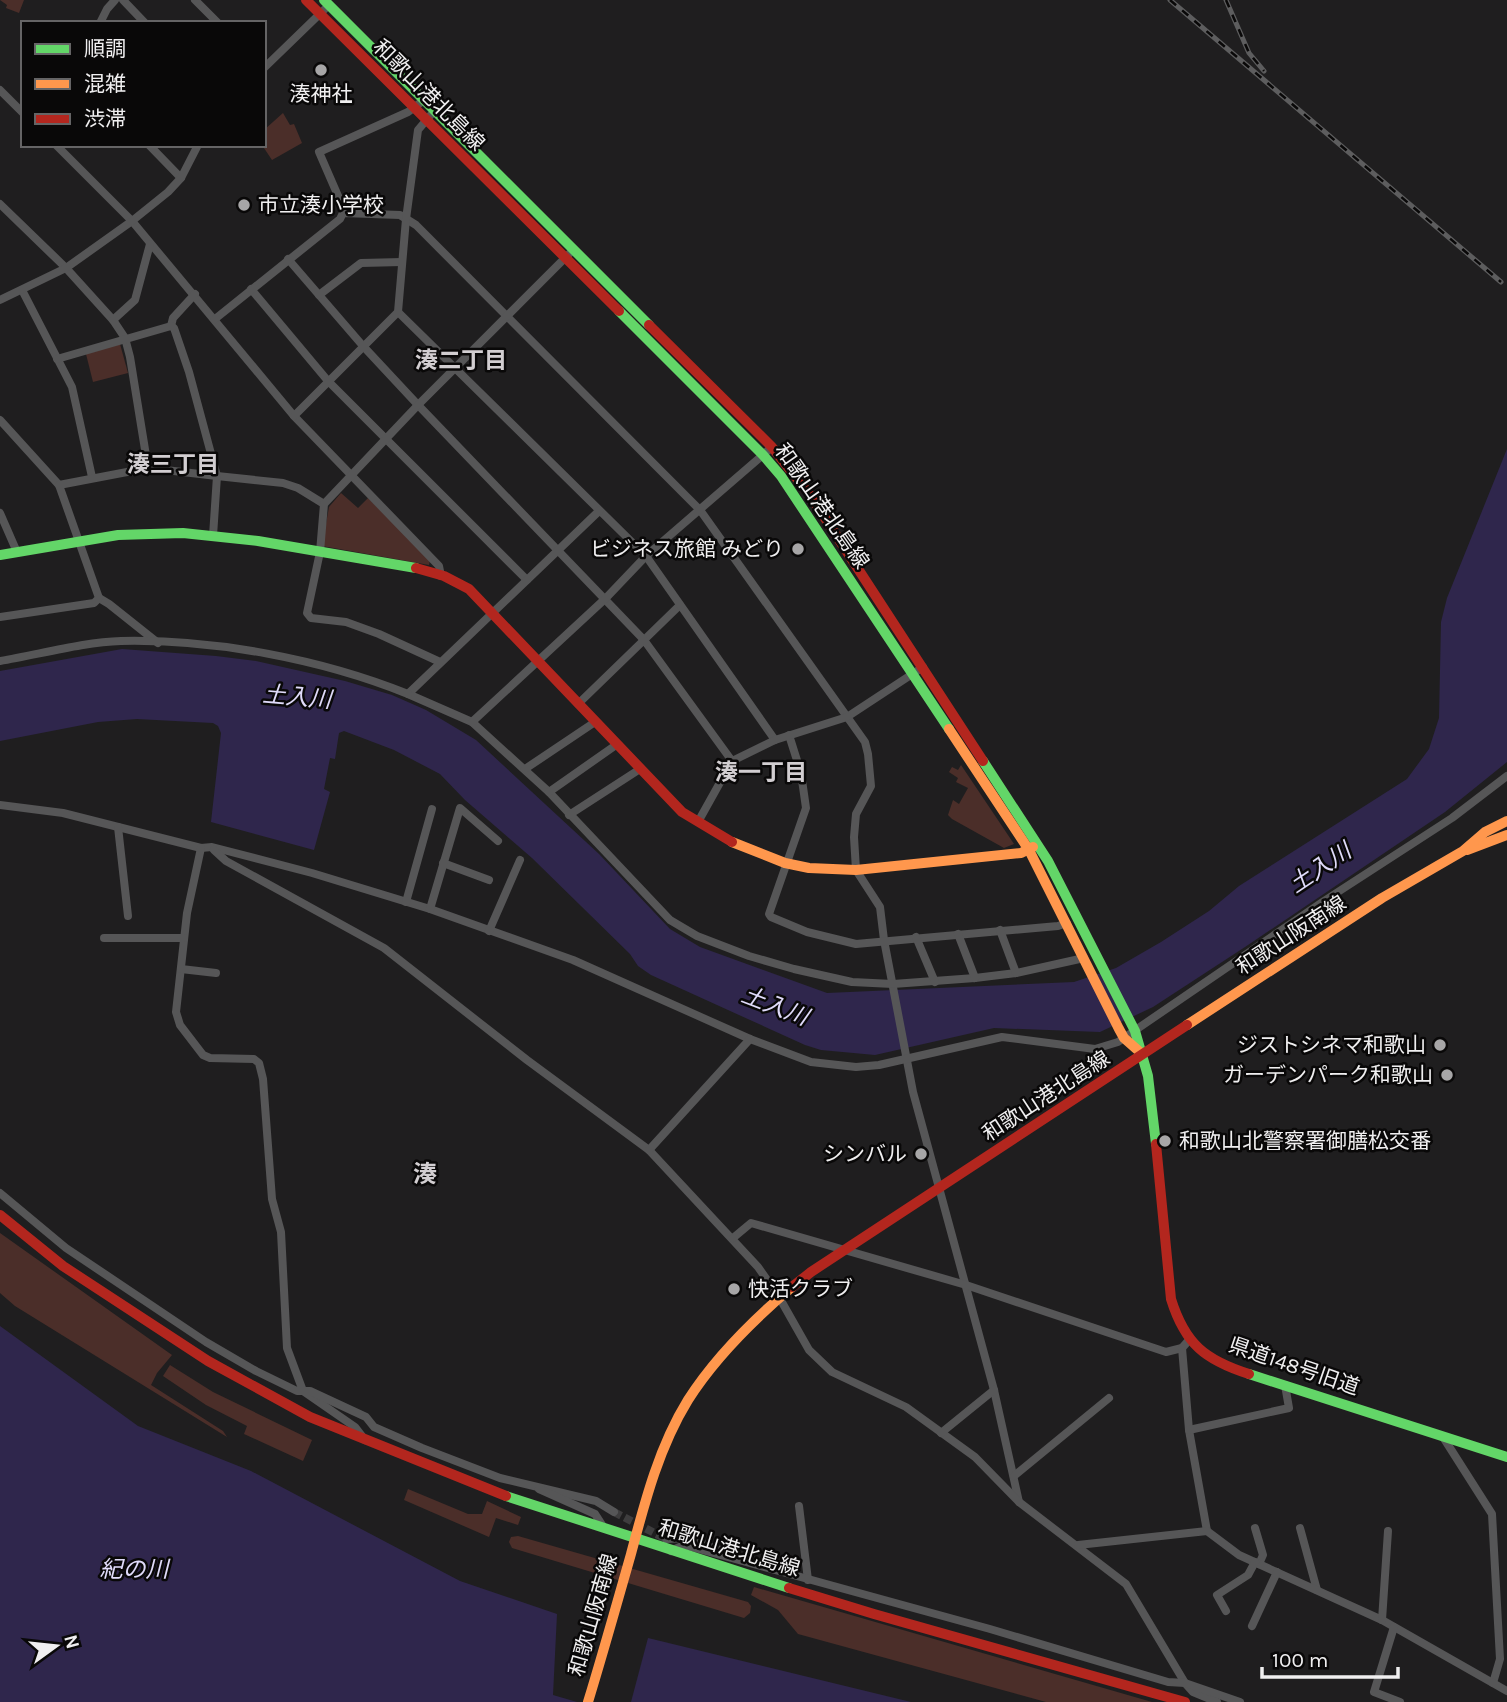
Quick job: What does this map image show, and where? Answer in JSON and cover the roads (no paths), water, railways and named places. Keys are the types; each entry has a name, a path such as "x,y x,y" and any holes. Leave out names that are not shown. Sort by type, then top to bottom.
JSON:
{"main road":[{"name":"和歌山港北島線","path":"306,0 763,455 801,503 912,674 1072,905 1133,1028 1143,1055"},
{"name":"和歌山港北島線","path":"326,3 772,447 810,495 923,667 1033,847 1122,1034 1143,1055"},
{"path":"0,555 155,532 213,536 425,571 458,582 469,589 682,812 730,841 785,863 809,868 856,870 1021,853 1033,847"},
{"name":"和歌山阪南線","path":"1463,851 1485,832 1507,821"},
{"name":"和歌山阪南線","path":"1143,1055 1382,898 1463,851 1507,835"},
{"name":"和歌山港北島線","path":"1143,1055 845,1250 779,1297 738,1336 714,1365 677,1420 656,1467 635,1539 874,1614 1185,1702"},
{"name":"県道148号旧道","path":"1143,1055 1148,1076 1162,1197 1171,1298 1186,1344 1234,1369 1507,1457"},
{"path":"0,1215 63,1266 208,1361 310,1416 509,1498 635,1539"},
{"name":"和歌山阪南線","path":"589,1702 635,1539"}],"street":[{"path":"101,21 114,0"},
{"path":"123,0 143,21"},
{"path":"195,0 217,21"},
{"path":"266,66 320,14 326,3"},
{"path":"0,90 21,111"},
{"path":"215,319 340,219 343,213 342,205 319,152 424,100"},
{"path":"294,416 398,312 406,219 418,130 435,110"},
{"path":"58,147 132,221 294,416 439,566 441,576"},
{"path":"151,147 181,178"},
{"path":"0,300 66,268 132,221 181,178 197,147"},
{"path":"0,204 66,268 113,320 125,338 148,468"},
{"path":"343,213 400,215 416,225 700,510 864,742 871,786 856,814 856,870 880,907 905,1056 994,1390 1019,1502"},
{"path":"113,320 135,300 150,244"},
{"path":"440,662 401,643 346,622 311,618 307,612 320,552 324,504 418,405 574,250"},
{"path":"288,259 418,405 645,640 732,761"},
{"path":"319,295 361,263 402,261"},
{"path":"251,289 328,381 527,580"},
{"path":"22,290 72,387 92,477"},
{"path":"195,295 173,318 172,326 190,372 217,476 213,536"},
{"path":"398,312 646,556 775,740"},
{"path":"57,359 172,326"},
{"path":"0,420 58,485 99,598 158,643"},
{"path":"472,722 606,598 646,556 772,447"},
{"path":"58,485 148,468 283,483 298,488 324,504"},
{"path":"408,694 599,511"},
{"path":"0,513 17,552"},
{"path":"0,617 94,603 99,598"},
{"path":"578,704 680,605"},
{"path":"0,662 119,641 265,654 359,675 472,722 526,769 670,920 697,936 749,956 794,969 852,982 894,986 1016,973 1084,958"},
{"path":"698,822 732,761 775,740 847,717 923,667"},
{"path":"526,769 595,722"},
{"path":"789,735 801,773 806,808 785,863 769,914 771,917 807,932 856,943 1058,926 1067,923"},
{"path":"549,792 617,745"},
{"path":"569,815 640,769"},
{"path":"0,804 63,814 201,848 212,848 312,873 430,909 573,960 750,1040 811,1062 856,1068 1002,1037 1095,1049 1108,1046 1122,1034 1452,818 1507,776"},
{"path":"430,909 460,808 498,841"},
{"path":"406,902 432,809"},
{"path":"118,827 128,916"},
{"path":"201,848 184,938 176,1012 180,1025 204,1055 210,1058 254,1059 262,1069 272,1199 281,1232 287,1348 303,1391 355,1426 365,1440"},
{"path":"212,848 226,861 384,948 527,1060 649,1150 758,1266 809,1350 832,1372 906,1407 975,1457 1019,1502 1126,1584 1185,1683 1193,1692 1217,1702"},
{"path":"489,931 520,860"},
{"path":"443,863 489,880"},
{"path":"1000,930 1016,973"},
{"path":"958,934 975,978"},
{"path":"916,937 935,982"},
{"path":"104,938 184,938"},
{"path":"181,969 216,973"},
{"path":"649,1150 750,1040"},
{"path":"0,1193 66,1248 206,1342 256,1371 298,1391 310,1391 366,1417 374,1427 422,1448 500,1478 537,1488 595,1514 604,1528"},
{"path":"733,1238 751,1223 966,1286 1166,1352 1186,1344 1189,1430 1207,1531 1239,1555 1394,1626 1507,1691"},
{"path":"1189,1430 1289,1408 1285,1385"},
{"path":"941,1433 994,1390"},
{"path":"1013,1476 1109,1398"},
{"path":"1443,1437 1492,1514 1500,1658 1493,1683"},
{"path":"537,1488 596,1501 614,1512"},
{"path":"799,1506 808,1580"},
{"path":"1226,1611 1217,1595 1248,1576 1263,1555 1255,1528"},
{"path":"1300,1528 1317,1590"},
{"path":"1078,1545 1207,1531"},
{"path":"1382,1620 1388,1531"},
{"path":"666,1539 688,1538 749,1562"},
{"path":"671,1551 684,1545 749,1562 1168,1682 1185,1683 1240,1702"},
{"path":"1252,1626 1277,1572"},
{"path":"1394,1626 1374,1692 1400,1702"}],"water":[{"name":"土入川","path":"1507,449 1507,762 1445,812 1245,947 1153,1007 1100,1032 994,1028 875,1055 821,1050 805,1045 651,975 638,966 630,954 532,858 465,800 440,774 394,750 344,731 339,733 335,759 330,758 324,789 330,792 314,850 211,822 221,733 213,723 137,719 98,722 0,741 0,671 122,649 256,661 345,681 392,695 426,710 476,740 599,854 670,929 700,947 827,993 1074,982 1116,968 1161,942 1209,911 1239,886 1407,779 1429,749 1439,718 1441,622 1447,598"},
{"name":"紀の川","path":"0,1326 138,1426 251,1471 460,1581 557,1614 553,1695 577,1702 0,1702"},
{"path":"648,1638 911,1702 631,1702"}],"tunnel":[{"path":"614,1512 666,1539"}],"railway":[{"path":"1170,0 1501,282"},
{"path":"1226,0 1249,53 1264,71"}],"place":[{"name":"湊神社","path":"321,70"},
{"name":"市立湊小学校","path":"244,205"},
{"name":"ビジネス旅館 みどり","path":"798,549"},
{"name":"ジストシネマ和歌山","path":"1440,1045"},
{"name":"ガーデンパーク和歌山","path":"1447,1075"},
{"name":"和歌山北警察署御膳松交番","path":"1165,1141"},
{"name":"シンバル","path":"921,1154"},
{"name":"快活クラブ","path":"734,1289"}],"district":[{"name":"湊二丁目","path":"461,360"},
{"name":"湊三丁目","path":"173,464"},
{"name":"湊一丁目","path":"761,772"},
{"name":"湊","path":"425,1174"}]}
